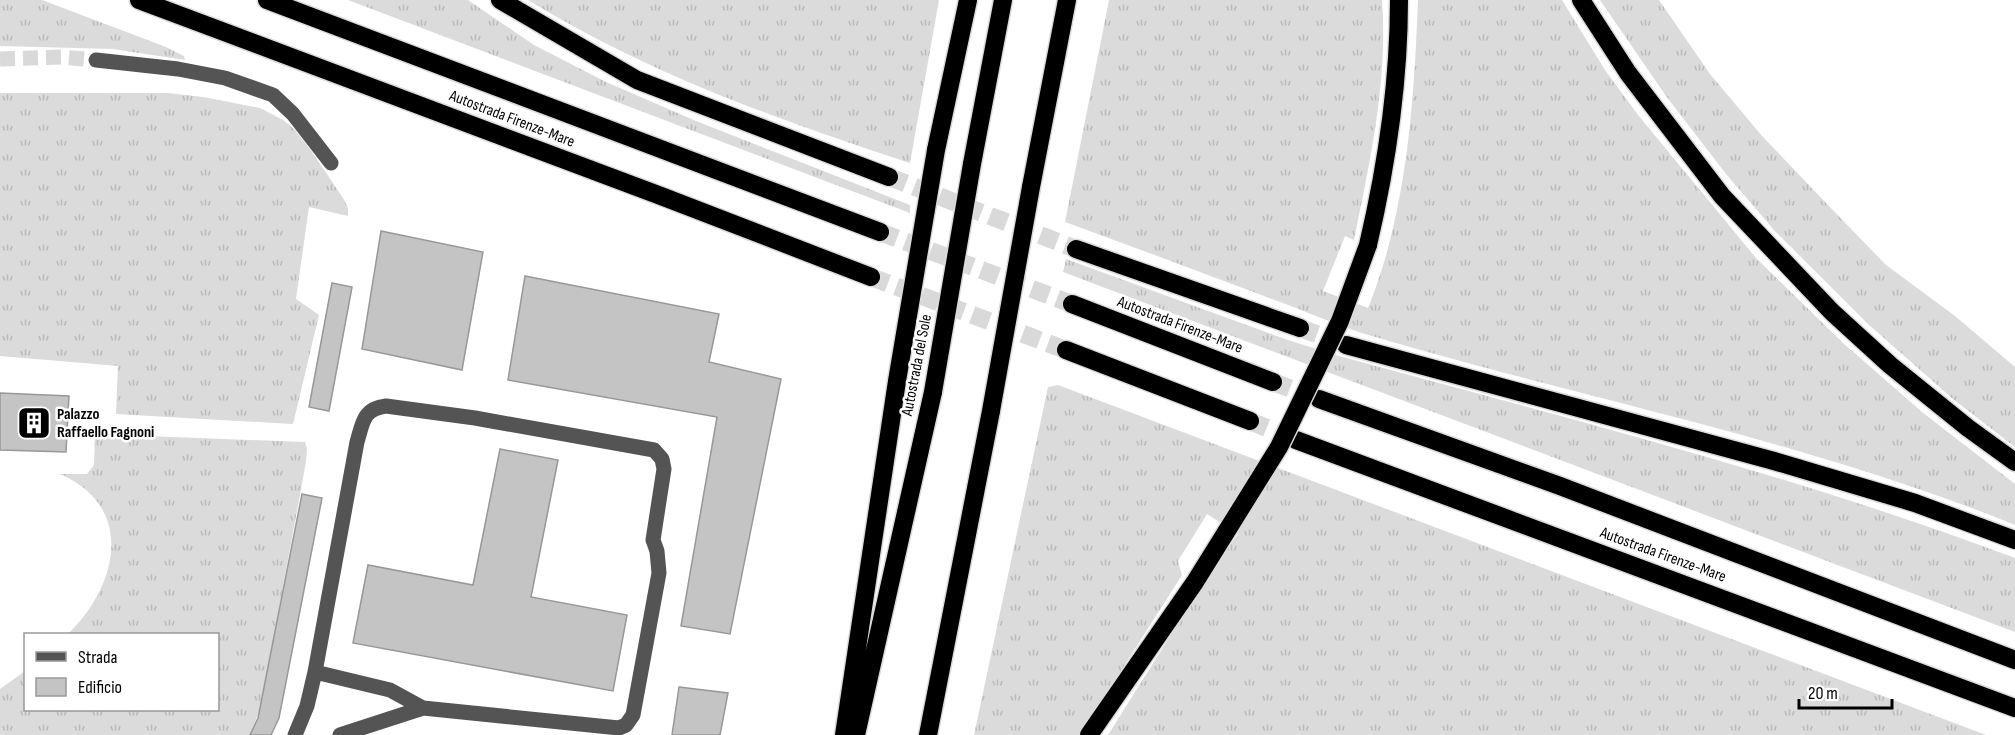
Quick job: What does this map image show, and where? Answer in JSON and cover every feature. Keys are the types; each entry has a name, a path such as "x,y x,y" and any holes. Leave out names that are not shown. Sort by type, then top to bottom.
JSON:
{"highway":[{"name":"Autostrada Firenze-Mare","path":"139,0 661,196 871,278"},
{"name":"Autostrada Firenze-Mare","path":"267,0 880,232"},
{"path":"500,0 637,80 889,177"},
{"path":"844,735 897,381 936,150 968,0"},
{"name":"Autostrada del Sole","path":"856,735 933,392 1003,0"},
{"path":"928,735 1067,0"},
{"path":"1089,735 1195,582 1279,447 1340,321 1368,245 1391,128 1397,71 1399,0"},
{"path":"1581,0 1628,73 1722,196 1832,312 1890,365 1968,428 2015,462"},
{"path":"1076,249 1300,328"},
{"name":"Autostrada Firenze-Mare","path":"1072,304 1273,382"},
{"path":"1346,345 1785,464 1915,503 2015,540"},
{"path":"1066,350 1250,421"},
{"name":"Autostrada Firenze-Mare","path":"1319,399 1560,486 2015,660"},
{"name":"Autostrada Firenze-Mare","path":"1296,440 2015,708"}],"lane":[{"path":"96,60 178,69 225,78 273,95 293,114 331,163"},
{"path":"295,735 307,706 315,672 357,442 365,417 373,408 386,406 475,418 654,450 662,459 664,469 652,540 657,551 659,573 633,715 626,725 619,728 423,708 390,690 315,672"},
{"path":"340,735 423,708"}],"green space":[{"path":"0,0 42,0 166,47 184,56 185,60 113,49 0,46"},
{"path":"348,0 468,0 534,45 606,82 696,121 910,205 910,213"},
{"path":"528,0 939,0 910,163 811,130 714,93 619,50"},
{"path":"1109,0 1382,0 1380,91 1360,211 1354,240 1345,236 1323,291 1368,308 1392,234 1400,196 1411,117 1418,0 1562,0 1605,70 1638,115 1756,258 1843,343 1922,412 2015,484 2015,525 1937,495 1778,445 1455,360 1362,333 1065,222"},
{"path":"1600,0 1659,0 1710,74 1762,136 1886,265 1955,316 2015,367 2015,447 1953,399 1868,324 1774,230 1726,174 1666,96"},
{"path":"0,93 168,93 203,97 260,108 283,120 294,129 343,198 348,208 348,216 309,207 296,299 319,315 293,424 116,414 118,366 0,356"},
{"path":"1066,259 1288,340 1764,474 1932,528 2015,558 2015,632 1063,272"},
{"path":"1058,385 1986,735 1108,735 1201,587 1238,534 1207,514 1178,561 1182,575 1080,735 974,735 1048,387"},
{"path":"95,434 305,442 306,462 269,662 258,714 250,735 0,735 0,689 24,672 24,711 219,711 219,633 69,633 85,615 99,593 107,571 111,548 109,526 100,506 84,488 60,474 87,474 94,465"}],"building":[{"path":"381,231 483,252 462,370 362,349"},
{"path":"525,276 719,314 709,362 781,379 730,634 681,626 717,417 508,380"},
{"path":"332,283 352,287 329,411 309,407"},
{"name":"Palazzo Raffaello Fagnoni","path":"0,393 69,396 66,452 0,450"},
{"path":"500,449 558,460 531,597 627,615 613,691 353,643 368,565 473,585"},
{"path":"302,494 322,498 279,718 271,735 250,735 258,718"},
{"path":"679,687 728,693 720,735 672,735"}],"tunnel":[{"path":"0,59 61,57 96,60"},
{"path":"889,177 1076,249"},
{"path":"880,232 1072,304"},
{"path":"871,277 1066,350"},
{"path":"1300,328 1344,344"},
{"path":"1273,382 1318,399"},
{"path":"1250,421 1296,440"}],"place":[{"name":"Palazzo Raffaello Fagnoni","path":"34,423"}]}
